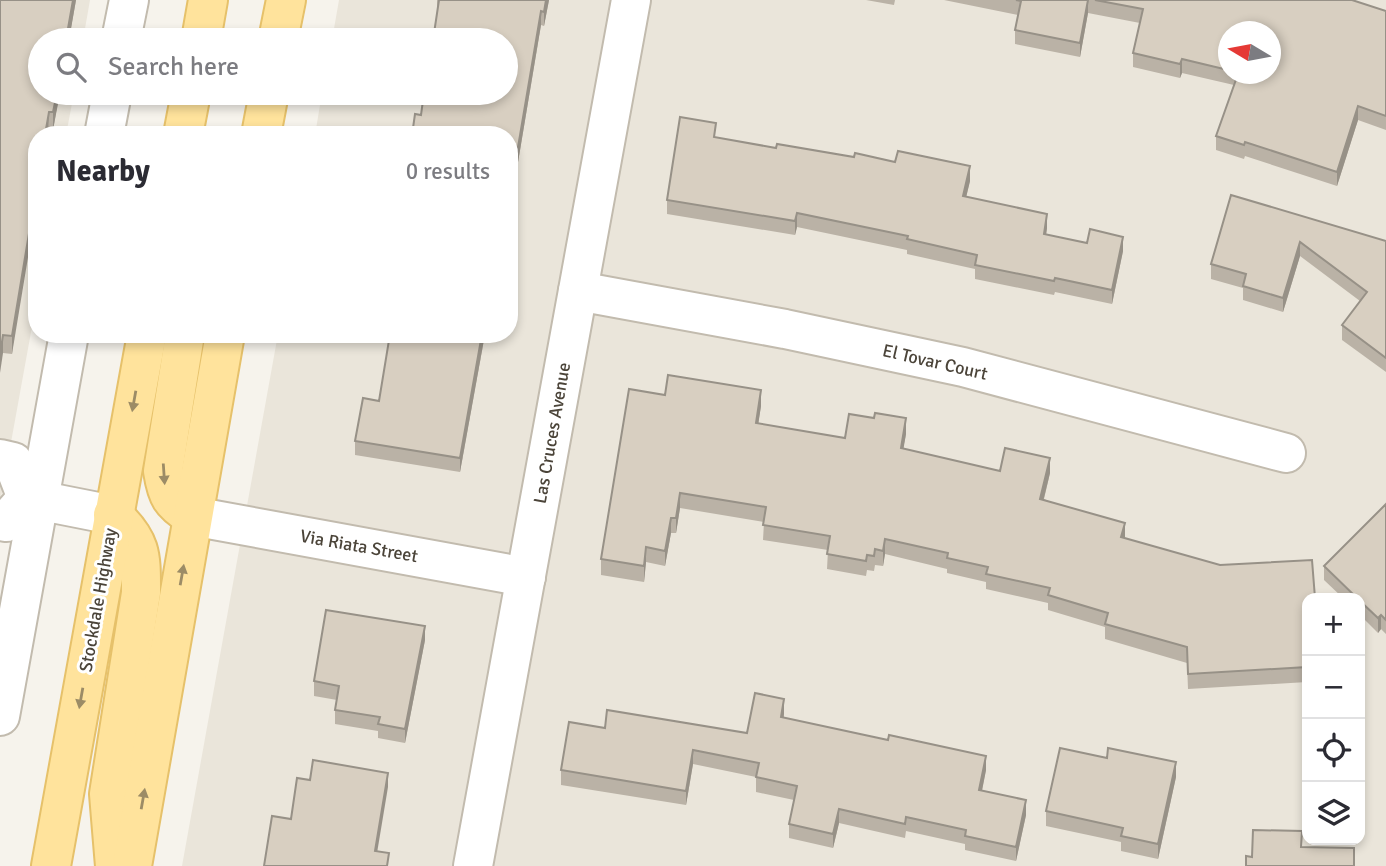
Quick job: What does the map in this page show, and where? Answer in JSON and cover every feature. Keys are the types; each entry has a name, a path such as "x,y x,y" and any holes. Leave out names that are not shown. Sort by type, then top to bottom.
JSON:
{"main road":[{"path":"203,28 208,0"},
{"path":"280,28 286,0"},
{"path":"263,126 267,105"},
{"name":"Stockdale Highway","path":"51,866 145,343"},
{"path":"184,343 163,471 166,492 177,507 192,516"},
{"path":"132,866 223,343"},
{"path":"113,515 131,532 138,549 141,569 141,593 109,794 115,866"}],"street":[{"path":"123,28 129,0"},
{"name":"Las Cruces Avenue","path":"479,865 526,576 631,0"},
{"path":"106,126 110,105"},
{"name":"El Tovar Court","path":"578,291 785,329 963,367 1286,453"},
{"path":"0,716 22,507 67,343"},
{"path":"0,459 13,462 22,507"},
{"path":"22,507 113,515"},
{"name":"Via Riata Street","path":"192,516 526,576"}],"shaded area":[{"path":"0,0 90,0 85,28 28,28 28,105 72,105 68,126 28,126 29,343 0,503"},
{"path":"339,0 1386,0 1386,866 182,866 276,343 518,343 518,126 316,126 320,105 518,105 518,28 334,28"}],"building":[{"path":"0,0 73,0 68,28 28,28 28,105 54,105 53,112 49,112 47,126 28,126 28,239 12,336 3,335 0,355"},
{"path":"439,0 546,0 544,12 541,11 518,147 518,126 413,126 415,114 421,115 422,105 518,105 518,28 435,28"},
{"path":"1016,0 1088,0 1080,43 1015,30 1021,1"},
{"path":"1095,0 1352,0 1386,11 1386,116 1358,106 1337,172 1245,142 1244,145 1216,136 1234,84 1281,84 1281,21 1218,21 1218,68 1182,59 1180,64 1133,53 1143,9"},
{"path":"680,117 716,123 714,137 776,148 777,144 854,157 855,153 895,162 898,151 970,166 963,196 1047,214 1044,234 1087,243 1090,229 1123,237 1112,290 975,265 977,255 907,239 908,236 797,213 795,221 667,200"},
{"path":"1231,195 1386,241 1386,358 1342,325 1367,292 1300,242 1283,298 1243,286 1246,274 1211,264"},
{"path":"389,343 480,343 460,458 355,441 363,398 379,401"},
{"path":"668,375 761,390 756,423 845,438 849,414 874,418 875,413 906,418 901,448 1000,471 1005,448 1050,458 1040,499 1125,523 1121,537 1220,565 1312,560 1315,593 1302,593 1302,667 1188,674 1187,647 1105,624 1108,613 1048,595 1050,588 986,574 988,567 947,558 948,553 885,539 883,551 875,549 874,556 867,555 866,561 827,554 830,536 763,525 766,507 680,493 676,518 671,518 665,551 646,547 644,566 601,559 629,389 665,395"},
{"path":"1386,504 1386,620 1381,615 1378,618 1365,606 1365,593 1352,593 1324,566"},
{"path":"326,610 425,626 405,729 378,724 380,717 335,710 339,686 314,681"},
{"path":"755,693 784,699 781,717 888,740 889,735 986,756 979,790 1026,800 1016,847 965,836 966,830 906,817 905,824 839,809 833,834 789,824 797,786 756,777 759,763 693,750 686,791 561,770 569,722 605,728 607,710 747,733"},
{"path":"1060,748 1107,758 1108,748 1176,762 1158,844 1121,836 1123,828 1046,811"},
{"path":"313,760 388,773 375,851 389,853 387,866 264,866 272,816 291,819 297,778 310,780"},
{"path":"1253,830 1302,831 1301,847 1354,848 1354,866 1246,866 1246,856 1252,857"}]}
